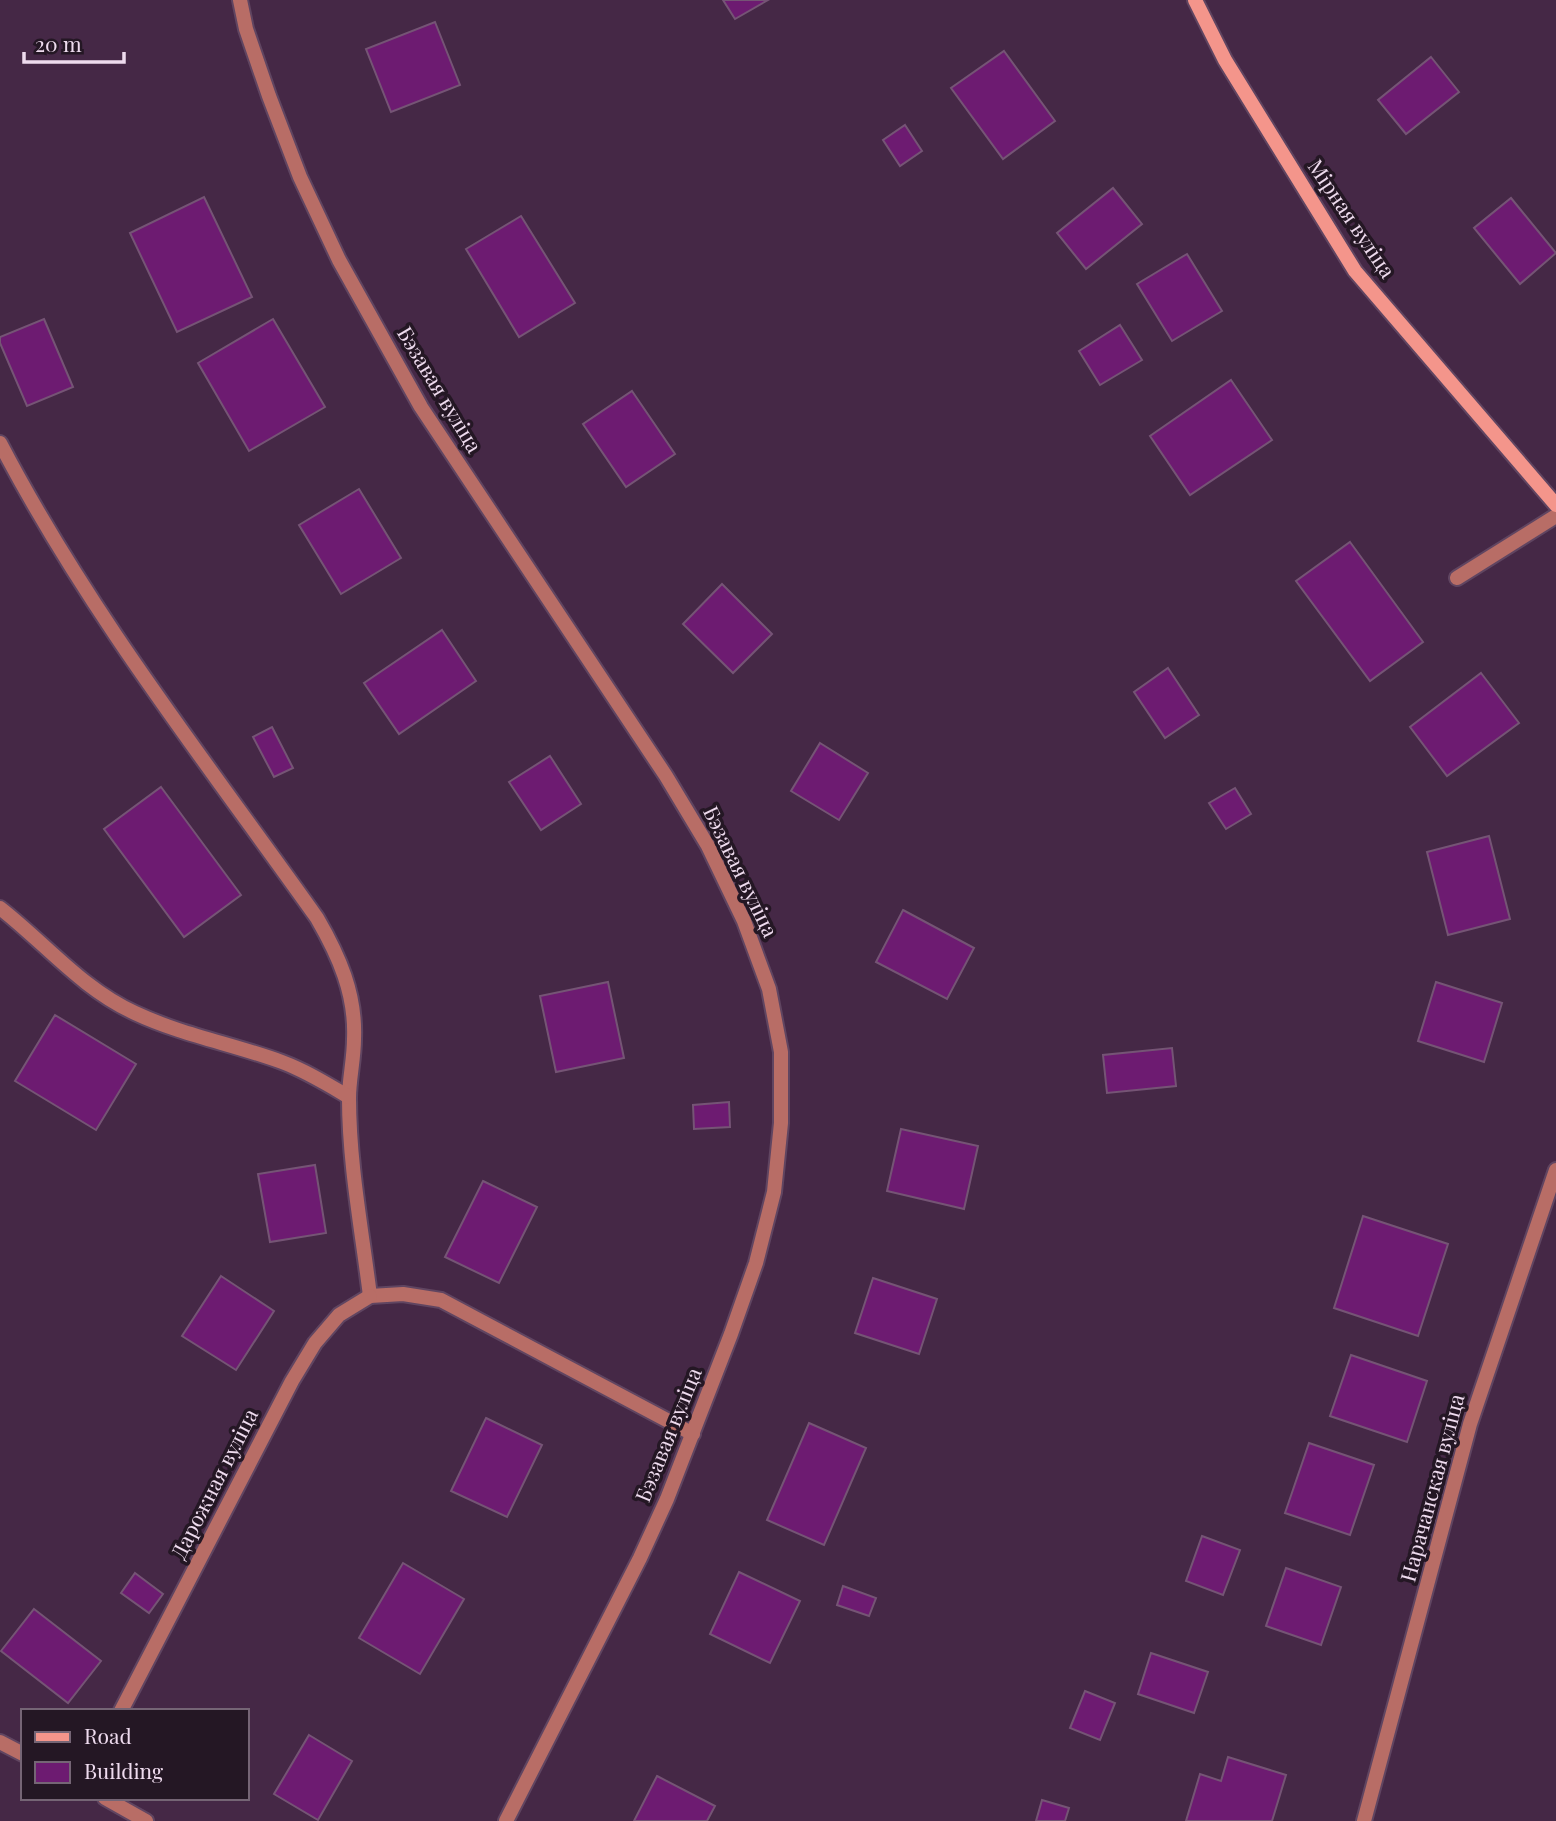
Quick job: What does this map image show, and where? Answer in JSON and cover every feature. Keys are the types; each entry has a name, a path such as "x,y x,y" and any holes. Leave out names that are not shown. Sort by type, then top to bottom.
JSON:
{"street":[{"name":"Бэзавая вуліца","path":"240,0 246,29 269,96 300,177 339,260 421,407 666,776 708,846 744,920 769,989 781,1052 781,1123 774,1192 756,1263 693,1434 640,1558 506,1821"},
{"name":"Мірная вуліца","path":"1195,0 1225,60 1355,271 1556,505"},
{"path":"0,443 31,504 72,572 317,918 335,949 347,979 353,1008 355,1037 349,1097 353,1160 370,1297 403,1294 441,1300 693,1434"},
{"path":"1457,578 1556,516"},
{"path":"0,908 97,992 132,1012 177,1031 285,1063 316,1077 349,1097"},
{"name":"Нарачанская вуліца","path":"1364,1821 1470,1424 1556,1170"},
{"name":"Дарожная вуліца","path":"122,1709 292,1381 315,1343 339,1315 370,1297"},
{"path":"0,1742 21,1753"},
{"path":"108,1800 146,1821"}],"building":[{"path":"723,0 768,0 735,19"},
{"path":"435,22 460,85 391,112 366,49"},
{"path":"1004,51 1055,121 1003,159 951,88"},
{"path":"1431,57 1459,92 1406,134 1378,100"},
{"path":"905,125 922,151 900,166 883,140"},
{"path":"1113,188 1142,224 1086,269 1057,233"},
{"path":"204,197 252,297 177,332 130,233"},
{"path":"1511,198 1556,253 1520,284 1474,228"},
{"path":"521,216 575,303 519,337 466,249"},
{"path":"1187,254 1222,311 1172,341 1137,284"},
{"path":"44,319 73,387 27,406 0,343 0,337"},
{"path":"273,319 325,407 249,451 198,363"},
{"path":"1120,325 1142,360 1100,385 1079,351"},
{"path":"1231,380 1272,440 1190,495 1150,436"},
{"path":"632,391 675,454 626,487 583,424"},
{"path":"359,489 401,558 341,594 299,525"},
{"path":"1350,542 1423,642 1370,681 1296,581"},
{"path":"722,584 772,634 733,673 683,624"},
{"path":"442,630 476,681 399,734 364,683"},
{"path":"1168,668 1199,715 1165,738 1134,692"},
{"path":"1481,673 1519,723 1447,776 1410,727"},
{"path":"272,727 293,768 274,777 253,737"},
{"path":"820,743 868,773 839,820 791,791"},
{"path":"550,756 581,804 541,830 509,782"},
{"path":"161,787 241,895 184,937 104,829"},
{"path":"1235,788 1251,814 1226,829 1209,803"},
{"path":"1489,836 1510,919 1448,935 1427,852"},
{"path":"903,910 974,948 947,999 876,962"},
{"path":"608,982 624,1058 556,1072 540,996"},
{"path":"1436,982 1502,1003 1484,1062 1418,1041"},
{"path":"55,1015 136,1064 96,1130 15,1081"},
{"path":"1172,1048 1176,1086 1107,1093 1103,1055"},
{"path":"729,1102 730,1127 694,1129 693,1105"},
{"path":"901,1129 978,1146 964,1209 887,1191"},
{"path":"315,1165 326,1233 270,1242 258,1174"},
{"path":"483,1181 537,1207 499,1283 445,1257"},
{"path":"1363,1216 1448,1244 1418,1336 1334,1308"},
{"path":"221,1276 274,1311 236,1370 182,1336"},
{"path":"873,1278 937,1299 919,1354 855,1333"},
{"path":"1351,1355 1427,1381 1407,1442 1330,1416"},
{"path":"486,1418 542,1445 507,1517 451,1491"},
{"path":"809,1423 866,1448 824,1545 767,1520"},
{"path":"1309,1443 1374,1465 1350,1535 1285,1513"},
{"path":"1202,1536 1240,1550 1223,1595 1186,1581"},
{"path":"403,1563 464,1599 420,1674 359,1638"},
{"path":"1286,1568 1341,1587 1321,1645 1266,1626"},
{"path":"739,1572 800,1601 770,1663 710,1634"},
{"path":"135,1573 163,1594 149,1613 121,1593"},
{"path":"843,1586 876,1598 869,1616 837,1605"},
{"path":"34,1609 101,1661 68,1703 1,1651"},
{"path":"1151,1653 1208,1672 1194,1713 1138,1694"},
{"path":"1085,1691 1115,1703 1100,1740 1070,1728"},
{"path":"309,1735 352,1761 318,1820 274,1794"},
{"path":"1228,1757 1286,1775 1272,1821 1186,1821 1200,1774 1221,1781"},
{"path":"657,1776 715,1806 707,1821 634,1821"},
{"path":"1042,1800 1069,1808 1065,1821 1036,1821"}]}
